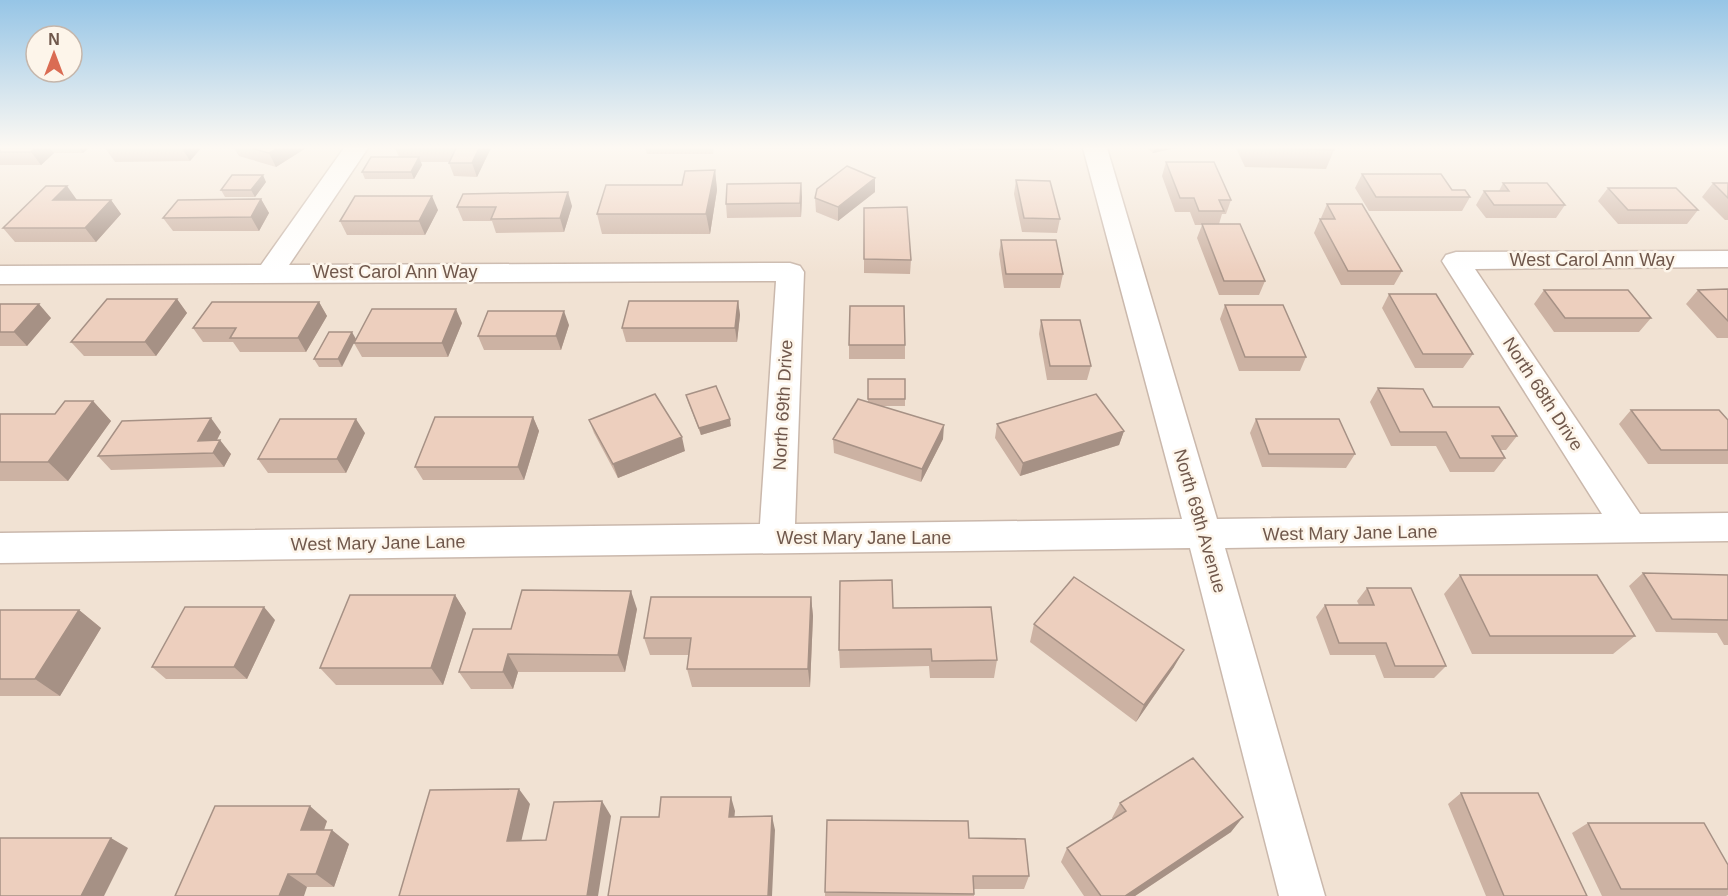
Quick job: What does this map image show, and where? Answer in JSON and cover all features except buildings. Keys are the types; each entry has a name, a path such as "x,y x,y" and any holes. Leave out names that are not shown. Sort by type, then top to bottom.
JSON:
{"street":[{"path":"270,273 327,190"},
{"name":"North 69th Avenue","path":"1107,190 1302,896"},
{"name":"West Carol Ann Way","path":"1456,261 1728,259"},
{"name":"North 68th Drive","path":"1456,261 1630,528"},
{"name":"West Carol Ann Way","path":"0,275 790,272"},
{"name":"North 69th Drive","path":"777,538 790,272"},
{"name":"West Mary Jane Lane","path":"0,548 1728,527"}],"shaded area":[{"path":"0,190 1728,190 1728,896 0,896"}]}
